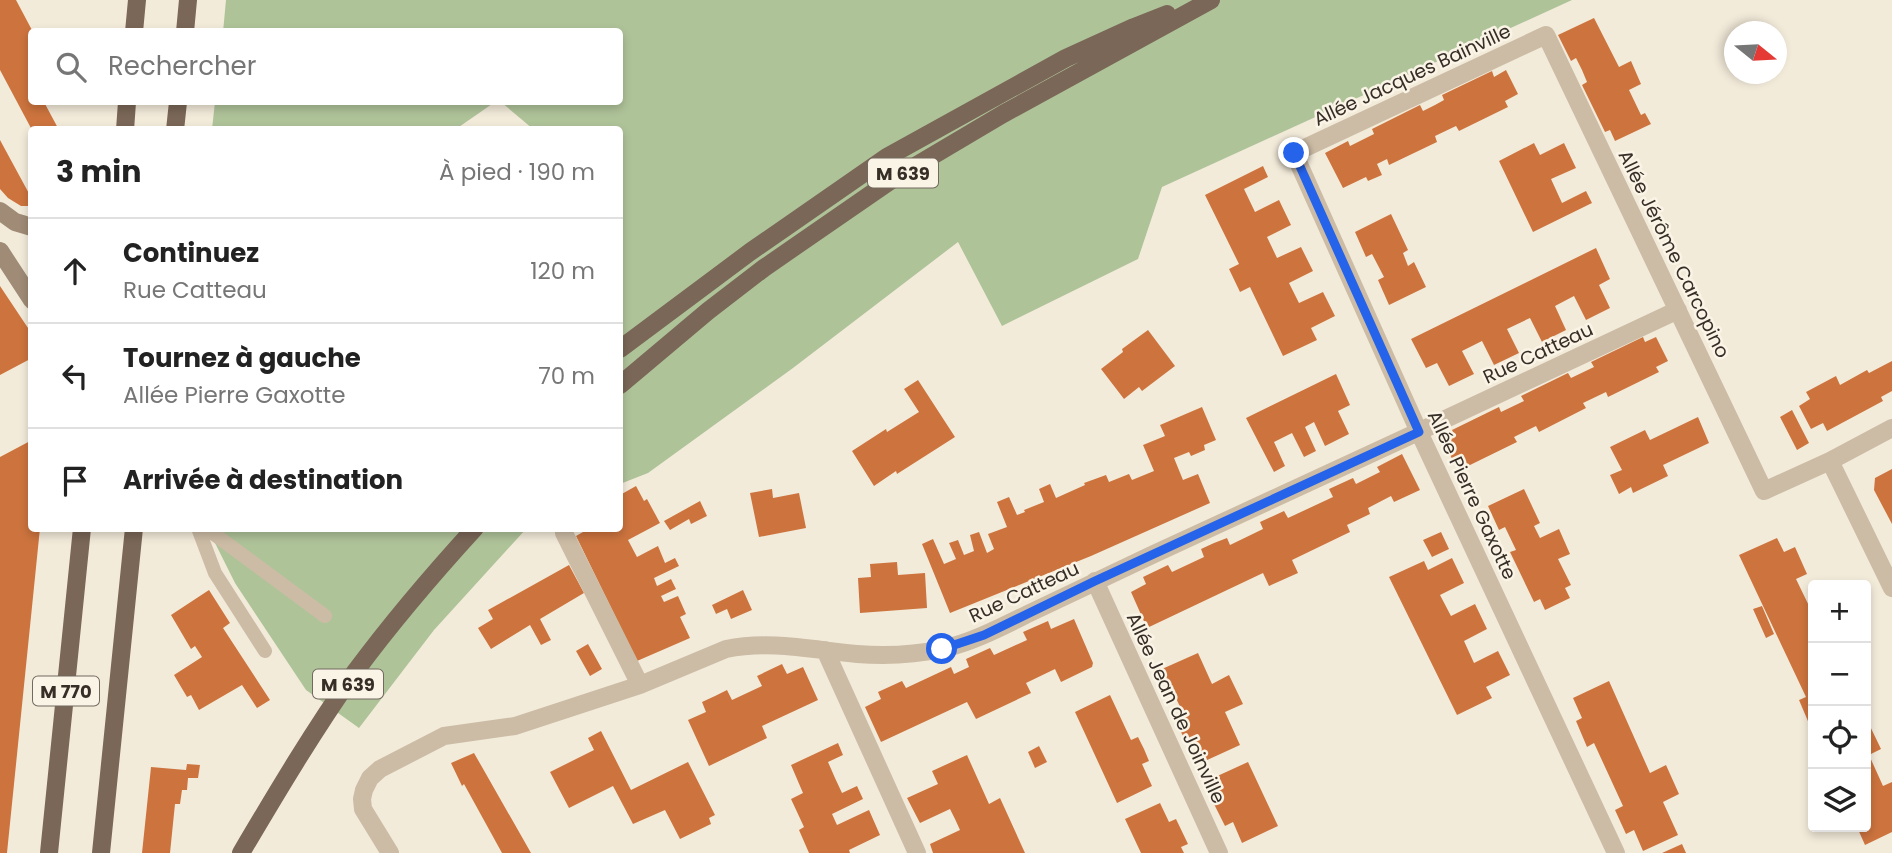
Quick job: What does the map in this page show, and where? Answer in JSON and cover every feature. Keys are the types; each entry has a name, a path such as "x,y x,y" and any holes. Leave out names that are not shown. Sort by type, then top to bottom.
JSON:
{"main road":[{"path":"134,28 137,0"},
{"path":"185,28 188,0"},
{"name":"M 639","path":"623,347 750,252 887,157 1066,58 1203,0"},
{"name":"M 639","path":"623,382 764,268 890,181 1003,114 1211,0"},
{"path":"126,126 127,105"},
{"path":"175,126 178,105"},
{"name":"M 770","path":"49,853 82,532"},
{"name":"M 770","path":"101,853 134,532"},
{"name":"M 639","path":"241,853 270,803 355,673 472,532"}],"street":[{"name":"Allée Jacques Bainville","path":"1294,153 1546,35"},
{"name":"Allée Jérôme Carcopino","path":"1546,35 1764,491 1830,461"},
{"name":"Allée Pierre Gaxotte","path":"1294,153 1419,432 1616,853"},
{"path":"0,211 15,222 28,226"},
{"path":"0,251 28,294"},
{"name":"Rue Catteau","path":"390,853 363,809 364,790 370,778 380,769 444,736 515,726 640,685 726,649 745,645 785,645 897,654 942,649 984,635 1678,310"},
{"path":"1892,428 1830,461 1892,588"},
{"path":"564,533 640,685"},
{"name":"Allée Jean de Joinville","path":"1095,581 1219,853"},
{"path":"825,650 917,853"}],"lane":[{"path":"200,532 215,573 265,651"},
{"path":"211,532 325,616"}],"green space":[{"path":"226,0 1572,0 1162,187 1138,259 1002,326 958,242 793,368 648,473 623,483 623,126 529,126 505,105 623,105 623,28 223,28"},
{"path":"215,105 491,105 460,126 212,126"},
{"path":"210,532 523,532 434,630 359,728 306,690 235,583"}],"building":[{"path":"0,0 16,0 31,28 28,28 28,105 46,105 57,126 30,126 0,70"},
{"path":"1594,18 1619,67 1631,61 1641,84 1629,90 1641,115 1645,113 1651,124 1615,141 1610,130 1605,132 1582,85 1587,82 1576,58 1571,61 1558,35"},
{"path":"1506,70 1518,94 1505,101 1508,107 1459,131 1456,126 1435,136 1437,142 1389,165 1387,159 1377,164 1382,175 1368,181 1366,177 1343,188 1325,153 1348,141 1350,146 1374,134 1372,129 1420,105 1423,111 1444,100 1442,95 1492,71 1494,77"},
{"path":"0,140 28,192 28,206 21,206 0,189"},
{"path":"1534,143 1540,155 1564,143 1576,168 1551,179 1562,203 1586,191 1592,203 1533,232 1499,161"},
{"path":"1263,166 1268,177 1244,189 1255,212 1279,200 1291,225 1267,237 1277,258 1301,247 1313,271 1289,283 1299,303 1323,292 1335,316 1311,328 1317,340 1283,356 1250,287 1240,292 1229,269 1239,264 1205,195"},
{"path":"1391,214 1408,250 1403,253 1408,266 1414,262 1426,287 1389,305 1378,280 1384,277 1372,254 1366,257 1355,232"},
{"path":"1596,248 1610,279 1599,285 1610,308 1586,320 1574,296 1555,306 1566,330 1542,342 1530,318 1507,329 1519,353 1494,365 1482,341 1462,351 1474,374 1449,386 1437,363 1426,368 1411,339"},
{"path":"0,286 28,328 28,360 0,375"},
{"path":"1148,330 1175,366 1142,391 1139,387 1124,399 1101,369"},
{"path":"1643,337 1645,342 1656,337 1668,361 1656,367 1659,372 1608,397 1606,392 1583,403 1586,408 1539,432 1536,426 1514,437 1517,442 1468,466 1465,460 1455,465 1443,440 1454,435 1452,430 1499,407 1501,412 1524,401 1521,396 1568,373 1571,378 1594,367 1591,362"},
{"path":"1892,361 1892,391 1881,397 1883,401 1827,431 1823,423 1811,429 1799,406 1810,399 1806,392 1836,376 1840,385 1867,370 1869,373"},
{"path":"1336,374 1350,405 1338,411 1349,434 1325,446 1314,422 1305,427 1316,451 1304,457 1292,433 1274,442 1285,466 1274,472 1246,418"},
{"path":"918,380 955,437 874,486 852,451 919,412 904,389"},
{"path":"1202,407 1216,440 1204,445 1205,450 1191,456 1189,452 1174,458 1183,480 1198,474 1210,503 1091,556 950,613 922,544 933,539 944,564 956,559 949,543 958,540 964,555 974,551 970,535 979,532 987,553 994,549 988,534 1007,527 997,502 1009,497 1017,515 1044,502 1039,489 1050,484 1056,498 1106,475 1109,482 1129,474 1132,480 1154,471 1143,445 1165,436 1160,425"},
{"path":"1792,410 1809,443 1797,450 1780,417"},
{"path":"1698,417 1709,443 1663,465 1668,476 1633,493 1631,487 1619,494 1610,475 1622,470 1610,447 1645,430 1650,440"},
{"path":"28,442 28,532 40,532 7,853 0,853 0,457"},
{"path":"1402,454 1420,490 1394,502 1391,496 1368,508 1370,514 1347,525 1350,532 1292,560 1298,573 1269,586 1263,573 1147,628 1131,592 1146,584 1143,577 1168,565 1172,572 1204,557 1201,549 1227,538 1230,545 1263,529 1260,522 1284,511 1288,518 1333,497 1329,489 1353,478 1356,484 1380,472 1377,467"},
{"path":"1892,469 1892,524 1874,490 1875,478"},
{"path":"636,486 644,501 647,499 660,523 628,540 637,557 658,546 665,563 675,558 679,566 654,578 657,586 671,579 676,589 661,596 664,602 678,596 686,614 680,617 690,638 637,661 576,536 583,532 623,532 623,493"},
{"path":"772,489 773,498 799,493 806,528 759,537 750,493"},
{"path":"1524,489 1540,523 1534,526 1540,538 1559,529 1570,554 1558,559 1571,585 1565,588 1570,598 1545,610 1540,599 1534,602 1510,552 1516,550 1505,527 1499,530 1488,506"},
{"path":"700,501 707,516 691,524 689,519 670,530 664,521"},
{"path":"1441,532 1449,549 1432,557 1423,540"},
{"path":"1777,538 1784,552 1795,547 1807,574 1796,579 1808,604 1808,721 1799,700 1806,697 1739,555"},
{"path":"1452,558 1464,583 1440,595 1451,616 1475,604 1487,629 1464,641 1474,663 1498,651 1510,675 1486,687 1492,698 1457,715 1389,577 1424,561 1428,570"},
{"path":"897,562 898,575 925,573 927,608 860,613 858,578 871,577 870,564"},
{"path":"569,565 584,593 540,619 551,640 541,645 530,625 491,649 478,628 493,619 488,610"},
{"path":"209,590 230,623 223,628 270,700 257,708 242,685 199,710 191,695 187,697 174,675 202,657 195,646 191,649 171,615"},
{"path":"743,590 752,610 731,619 727,609 716,614 712,605"},
{"path":"1762,606 1774,634 1766,638 1753,609"},
{"path":"1074,619 1093,663 1092,667 1061,682 1055,669 1026,683 1031,693 976,719 967,702 881,742 865,707 881,699 878,692 902,681 906,688 951,667 954,674 969,667 966,659 990,648 994,655 1027,640 1023,632 1048,621 1051,629"},
{"path":"588,644 602,669 590,676 576,651"},
{"path":"1198,653 1212,684 1229,675 1243,704 1225,712 1240,745 1205,761 1196,742 1187,745 1176,721 1185,717 1162,669"},
{"path":"782,664 787,674 803,667 818,700 762,726 767,738 709,766 688,720 706,712 702,702 727,690 732,700 762,686 757,676"},
{"path":"1609,681 1650,773 1666,765 1679,794 1663,802 1678,835 1643,851 1634,830 1626,834 1615,810 1623,806 1594,743 1587,747 1576,721 1582,718 1573,698"},
{"path":"1110,695 1131,740 1138,737 1144,749 1149,761 1142,764 1152,786 1117,803 1075,712"},
{"path":"1871,728 1881,749 1871,754"},
{"path":"601,731 631,790 688,762 715,815 709,818 711,824 680,839 665,810 633,824 613,786 569,808 550,772 594,750 588,738"},
{"path":"838,743 843,755 828,762 835,778 842,793 857,786 863,799 832,814 837,825 869,810 880,835 849,850 850,853 809,853 799,830 804,827 791,799 803,793 791,765"},
{"path":"1039,746 1047,762 1035,768 1028,752"},
{"path":"474,753 531,853 502,853 464,784 462,786 451,763"},
{"path":"967,755 989,804 1000,798 1025,853 933,853 930,844 960,830 955,819 950,809 920,823 907,798 938,784 932,771"},
{"path":"1871,759 1883,786 1892,782 1892,832 1865,845 1859,832 1871,832"},
{"path":"1248,762 1278,826 1242,843 1233,822 1225,826 1213,802 1222,798 1213,778"},
{"path":"187,764 200,765 198,778 188,778 187,790 182,790 180,804 175,804 170,853 142,853 151,767 186,770"},
{"path":"1160,803 1169,822 1176,819 1188,844 1181,847 1184,853 1141,853 1125,819"},
{"path":"1682,844 1686,853 1662,853"}],"route":[{"path":"942,649 984,635 1419,432 1294,153"}]}
